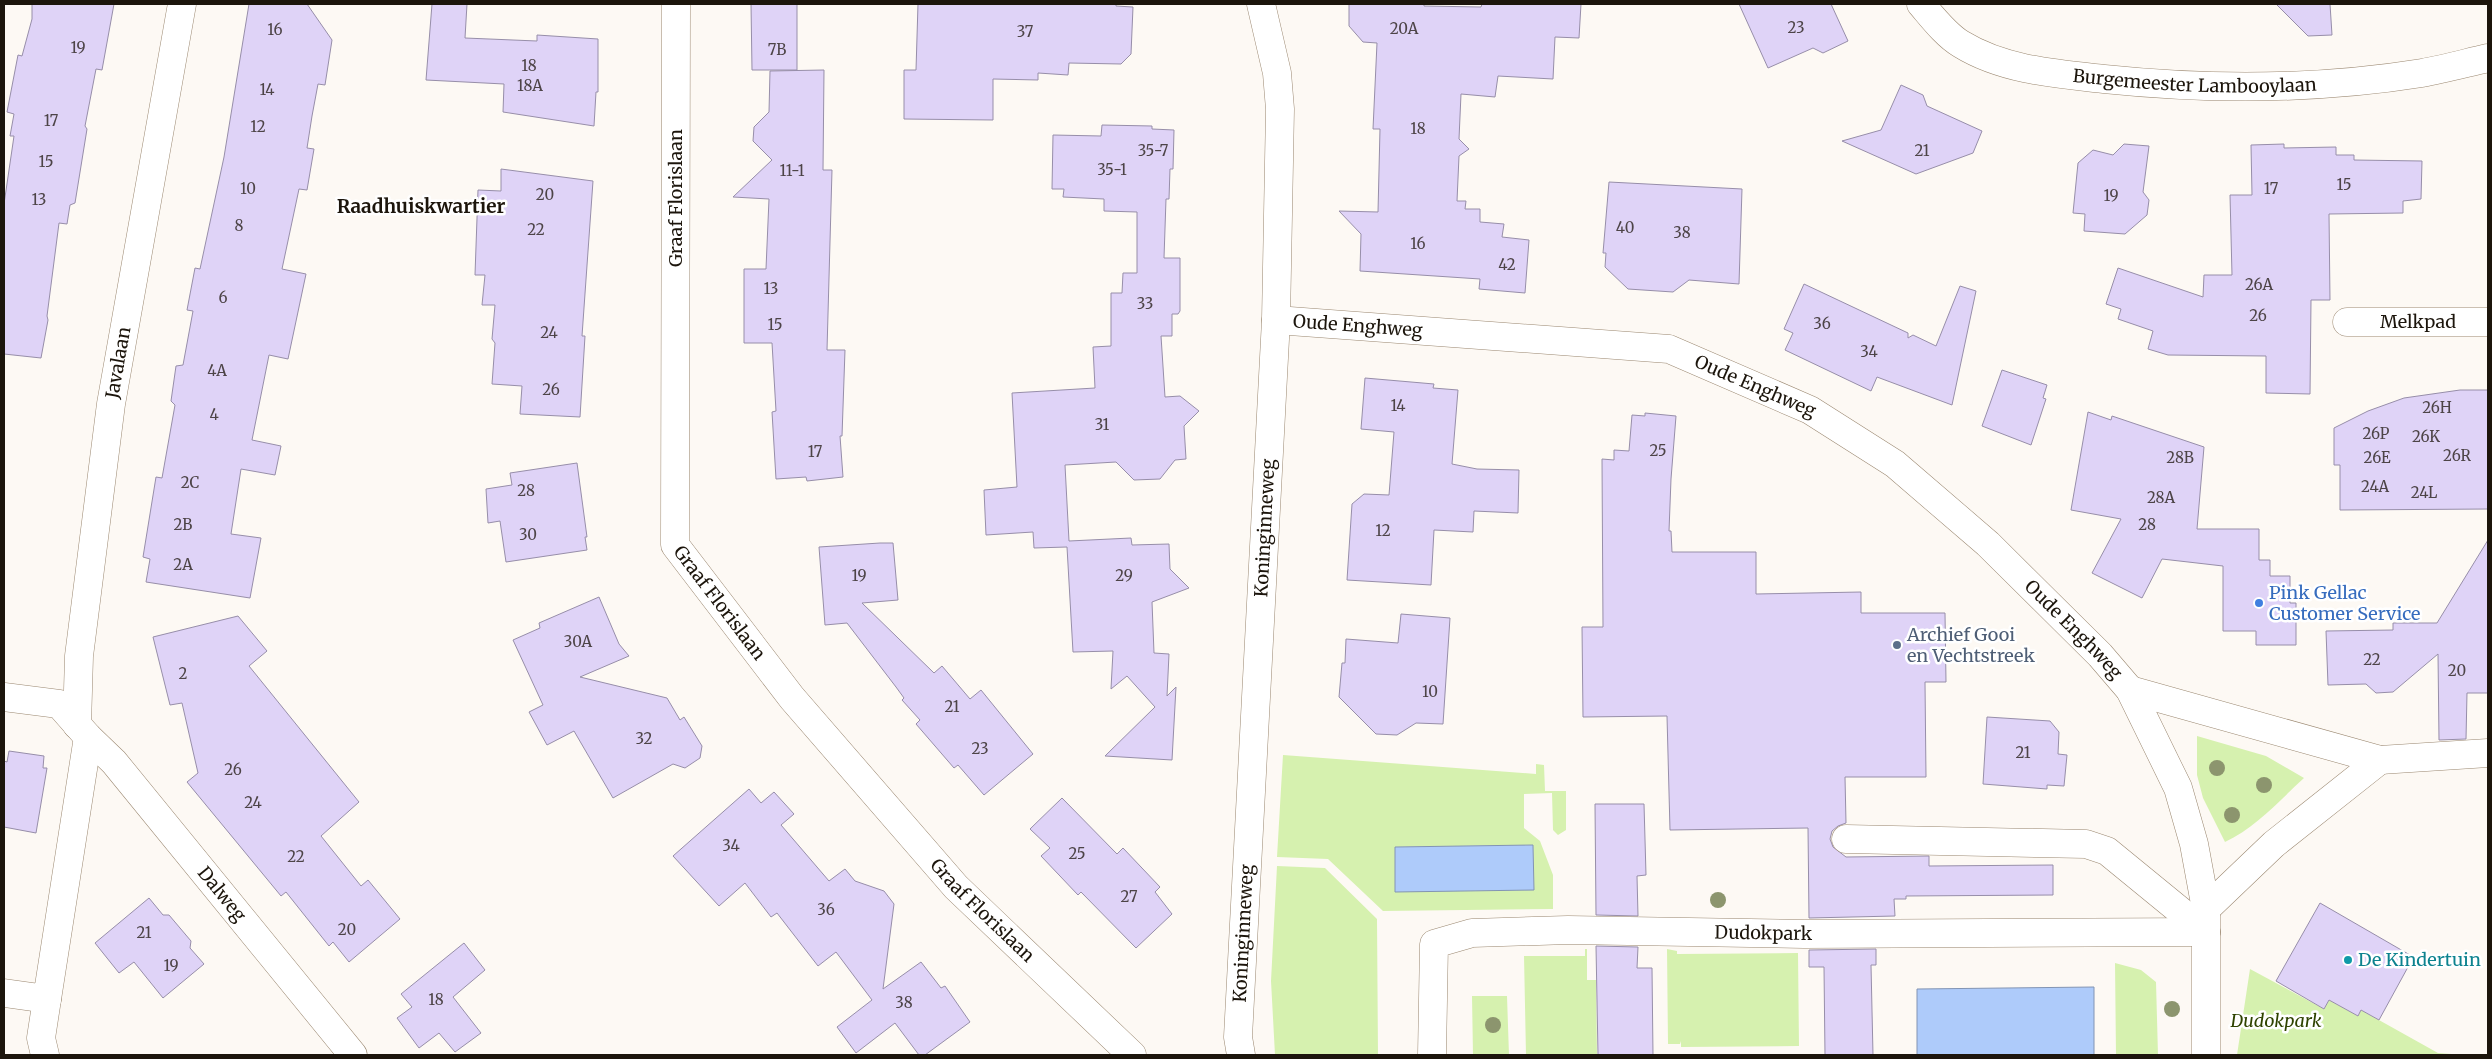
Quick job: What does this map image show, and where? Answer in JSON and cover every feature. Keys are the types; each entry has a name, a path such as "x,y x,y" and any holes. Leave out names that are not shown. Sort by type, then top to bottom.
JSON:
{"street":[{"name":"Javalaan","path":"83,731 79,656 111,404 182,4"},
{"name":"Graaf Florislaan","path":"676,4 675,546 792,698 956,888 1132,1055"},
{"name":"Koninginneweg","path":"1241,1055 1238,1037 1276,320 1280,110 1277,73 1261,4"},
{"name":"Burgemeester Lambooylaan","path":"1921,4 1961,44 1998,60 2040,71 2147,84 2279,86 2352,82 2423,73 2488,58"},
{"name":"Oude Enghweg","path":"1276,320 1669,349 1810,410 1895,464 1988,544 2093,648 2130,690 2178,788 2194,844 2206,920"},
{"name":"Melkpad","path":"2347,322 2488,322"},
{"name":"Oude Enghweg","path":"2130,690 2380,760 2488,753"},
{"name":"Dalweg","path":"4,697 59,704 114,762 353,1055"},
{"path":"45,1055 41,1038 83,731"},
{"path":"2206,1055 2206,920 2274,844 2380,760"},
{"path":"1846,839 2086,844 2108,851 2206,920"},
{"name":"Dudokpark","path":"1432,1055 1434,944 1472,933 1568,930 1804,934 2206,920"},
{"path":"4,993 47,999"}],"green space":[{"path":"2197,736 2266,756 2304,778 2257,821 2225,842 2203,798 2197,775"},
{"path":"1283,755 1536,774 1536,764 1544,765 1545,791 1566,791 1566,830 1558,835 1553,830 1552,793 1524,794 1524,828 1540,841 1553,875 1553,909 1383,911 1328,859 1277,857","holes":["1533,845 1534,890 1395,891 1395,847"]},
{"path":"1277,866 1325,868 1377,919 1378,1055 1275,1055 1271,981"},
{"path":"1585,949 1587,949 1587,980 1596,980 1597,1055 1526,1055 1524,956 1585,956"},
{"path":"1667,949 1677,951 1677,954 1798,953 1799,1046 1681,1047 1681,1041 1680,1044 1668,1044"},
{"path":"2115,963 2141,970 2156,982 2158,1055 2116,1055"},
{"name":"Dudokpark","path":"2250,969 2324,1009 2329,1000 2358,1016 2361,1010 2438,1053 2465,1055 2237,1055"},
{"path":"1472,996 1507,996 1509,1055 1473,1055"}],"water":[{"path":"1533,845 1534,890 1395,892 1395,847"},
{"path":"2094,987 2094,1055 1917,1055 1917,989"}],"building":[{"path":"32,4 114,4 102,70 96,69 85,126 87,129 75,203 70,205 67,224 59,223 48,320 41,358 4,354 4,204 14,136 10,136 14,114 7,112 18,55 22,56 32,19"},
{"path":"249,4 307,4 332,40 325,85 318,84 312,116 307,148 314,149 307,190 299,189 282,269 306,274 288,359 269,355 252,440 281,446 275,475 241,469 231,534 261,538 250,598 146,582 150,559 143,557 156,477 162,478 175,405 171,401 176,366 183,365 193,311 187,310 195,268 200,269 224,157"},
{"path":"432,4 467,4 465,38 537,41 537,35 598,39 598,92 596,92 594,126 503,112 504,84 426,80"},
{"path":"751,4 797,4 797,70 752,70"},
{"path":"918,4 1116,4 1116,6 1133,7 1131,54 1121,64 1069,63 1068,75 1038,73 1038,80 993,79 993,120 904,119 904,70 916,70"},
{"path":"1349,4 1424,4 1424,6 1481,7 1482,4 1581,4 1579,38 1555,37 1553,79 1498,76 1495,97 1461,94 1459,139 1469,149 1459,156 1457,201 1466,201 1465,209 1480,209 1480,222 1504,224 1502,237 1529,240 1525,293 1479,289 1480,279 1360,271 1361,234 1339,211 1378,212 1380,129 1373,129 1377,43 1363,42 1349,26"},
{"path":"1739,4 1831,4 1848,41 1823,53 1813,48 1768,68"},
{"path":"2276,4 2330,4 2332,35 2308,36"},
{"path":"824,70 823,170 832,170 827,350 845,350 842,436 840,436 843,477 807,481 806,477 776,479 772,412 776,411 772,343 744,343 744,269 766,269 769,199 733,197 772,160 753,141 754,127 769,112 770,71"},
{"path":"1901,85 1923,95 1927,106 1982,131 1973,153 1916,174 1842,141 1881,130"},
{"path":"1102,125 1152,126 1152,129 1174,130 1173,169 1170,169 1169,199 1166,199 1164,258 1180,258 1180,311 1178,314 1172,314 1172,336 1161,336 1165,397 1180,396 1199,411 1184,426 1186,459 1175,460 1160,479 1134,480 1116,462 1065,465 1069,541 1131,538 1132,545 1169,544 1170,569 1189,588 1152,602 1154,653 1169,654 1167,696 1176,687 1172,760 1105,756 1155,707 1127,676 1111,689 1113,651 1073,652 1067,547 1034,548 1033,532 986,535 984,490 1017,487 1012,393 1095,388 1093,347 1111,346 1111,293 1122,293 1123,273 1137,273 1137,212 1104,211 1104,199 1063,197 1064,189 1052,189 1053,135 1101,136"},
{"path":"2124,144 2149,146 2143,192 2149,200 2147,215 2125,234 2084,231 2085,214 2073,213 2078,163 2093,150 2113,155"},
{"path":"2284,144 2284,148 2336,147 2336,155 2354,155 2354,160 2422,161 2421,199 2403,201 2403,213 2329,214 2330,300 2311,300 2310,394 2266,393 2266,356 2168,355 2148,349 2153,331 2118,319 2121,309 2106,304 2118,268 2203,297 2204,275 2232,275 2230,195 2252,195 2251,145"},
{"path":"501,169 593,181 582,336 585,336 580,417 520,414 522,386 492,384 495,343 492,339 495,305 482,305 485,275 475,275 478,190 501,191"},
{"path":"1609,182 1742,189 1739,284 1689,280 1673,292 1628,289 1605,267 1606,253 1603,253"},
{"path":"1804,284 1908,333 1908,338 1913,335 1936,346 1960,286 1976,291 1952,405 1877,377 1871,391 1785,350 1793,333 1784,329"},
{"path":"2002,370 2047,385 2043,398 2046,399 2031,445 1982,426"},
{"path":"1365,378 1434,384 1433,388 1458,390 1452,464 1477,469 1519,470 1518,513 1474,511 1473,532 1434,530 1431,585 1347,580 1352,504 1364,494 1389,495 1394,432 1361,429"},
{"path":"2460,390 2488,390 2488,509 2340,510 2340,465 2334,465 2334,428 2368,411 2404,398"},
{"path":"2088,412 2111,420 2112,416 2204,447 2197,529 2259,529 2259,560 2270,560 2270,576 2290,576 2290,603 2296,603 2296,645 2256,645 2256,631 2223,631 2223,566 2162,559 2142,598 2092,573 2121,519 2071,510"},
{"path":"1645,413 1676,416 1669,531 1671,531 1672,552 1756,552 1756,594 1861,592 1861,613 1945,613 1946,682 1925,682 1926,777 1845,777 1846,823 1832,831 1830,839 1833,847 1846,857 1929,856 1929,866 2053,865 2053,895 1906,896 1906,899 1894,899 1895,916 1809,918 1808,828 1670,830 1667,716 1583,717 1582,627 1603,627 1602,459 1614,460 1614,450 1629,451 1632,415 1645,416"},
{"path":"577,463 587,550 506,562 500,521 488,523 486,489 512,485 510,473"},
{"path":"2488,540 2488,693 2467,693 2466,739 2439,740 2438,654 2393,692 2376,693 2366,684 2328,685 2326,631 2393,630 2393,623 2437,623"},
{"path":"893,543 898,600 862,603 934,673 942,666 970,699 981,690 1033,754 984,795 958,765 954,768 916,724 920,720 902,700 904,698 847,623 825,625 819,547"},
{"path":"599,597 619,644 629,656 580,677 667,698 680,720 684,717 702,746 700,758 685,768 673,764 613,798 574,731 547,745 529,712 543,705 513,640 540,628 539,623"},
{"path":"1401,614 1450,618 1443,724 1416,723 1397,735 1376,734 1339,697 1342,663 1345,663 1346,639 1398,643"},
{"path":"238,616 267,651 249,666 359,802 321,836 361,886 368,880 400,919 349,962 333,942 329,946 286,892 281,896 187,782 198,773 182,703 170,705 153,637"},
{"path":"1987,717 2050,721 2059,732 2058,754 2067,755 2064,786 2047,785 2047,789 1983,784"},
{"path":"9,751 44,756 43,768 47,768 36,833 4,827 4,761 7,762"},
{"path":"749,789 761,803 774,792 794,814 781,825 829,881 845,869 855,881 884,891 894,904 883,989 921,962 941,988 945,986 970,1022 925,1055 919,1055 895,1023 856,1053 837,1027 872,1000 836,952 818,966 777,913 771,917 745,883 719,906 673,856"},
{"path":"1062,798 1117,854 1123,848 1160,887 1155,892 1172,914 1136,948 1081,892 1078,895 1041,856 1050,848 1030,829"},
{"path":"1595,804 1644,804 1646,875 1637,876 1638,916 1596,915"},
{"path":"149,898 163,915 169,915 191,941 190,948 204,964 163,998 134,962 119,973 95,943"},
{"name":"De Kindertuin","path":"2320,903 2410,955 2405,965 2408,967 2379,1020 2361,1010 2358,1016 2329,1000 2324,1009 2276,981"},
{"path":"464,943 485,970 453,997 481,1033 455,1052 439,1033 419,1048 397,1018 412,1007 401,994"},
{"path":"1596,946 1638,947 1637,968 1652,968 1653,1055 1598,1055"},
{"path":"1876,949 1876,965 1871,965 1873,1055 1825,1055 1824,967 1809,967 1809,950"}],"place":[{"name":"Pink Gellac Customer Service","path":"2259,603"},
{"name":"Archief Gooi en Vechtstreek","path":"1897,645"},
{"name":"De Kindertuin","path":"2348,960"}],"district":[{"name":"Raadhuiskwartier","path":"421,206"}]}
